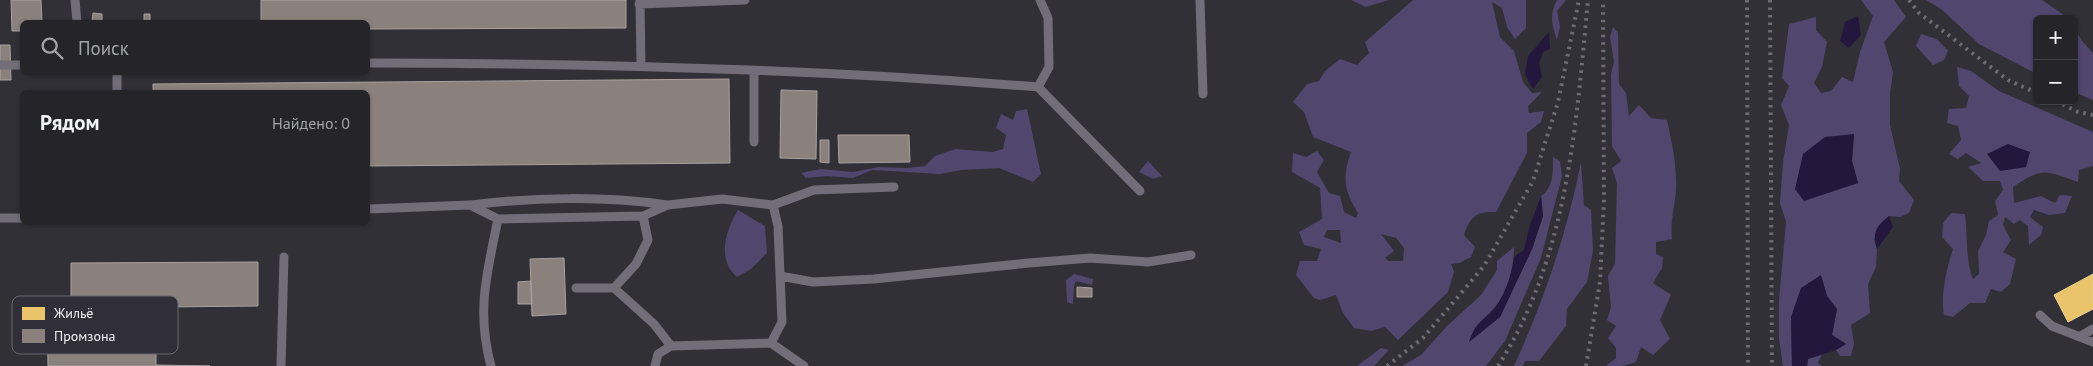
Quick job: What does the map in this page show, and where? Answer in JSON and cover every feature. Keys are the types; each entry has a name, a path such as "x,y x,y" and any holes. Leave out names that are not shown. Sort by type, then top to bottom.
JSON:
{"lane":[{"path":"75,0 77,20"},
{"path":"641,66 640,2 744,0"},
{"path":"1038,87 1049,67 1048,18 1040,0"},
{"path":"1200,0 1203,94"},
{"path":"370,63 641,66 952,80 1038,87 1140,191"},
{"path":"0,65 20,65"},
{"path":"754,71 754,142"},
{"path":"117,75 117,90"},
{"path":"470,205 498,219 643,216 668,206 722,199 773,205 814,190 894,187"},
{"path":"370,210 470,205 520,200 636,201 668,206"},
{"path":"771,344 782,322 778,226 773,205"},
{"path":"614,288 636,264 648,240 643,216"},
{"path":"0,218 20,218"},
{"path":"491,366 486,346 483,297 498,219"},
{"path":"780,276 813,282 874,279 1029,262 1090,258 1148,262 1191,255"},
{"path":"281,366 284,257"},
{"path":"576,288 614,288 654,324 671,346"},
{"path":"2040,315 2052,326 2093,342"},
{"path":"2081,336 2093,329"},
{"path":"654,366 658,354 671,346 771,344 804,366"}],"shaded area":[{"path":"1351,0 1389,0 1366,7"},
{"path":"1413,0 1526,0 1526,28 1515,39 1507,27 1502,8 1492,2 1500,37 1514,51 1523,82 1532,93 1542,92 1528,106 1529,113 1544,111 1541,122 1527,133 1527,153 1496,212 1484,212 1475,216 1466,229 1464,235 1475,247 1471,257 1459,263 1451,264 1454,272 1448,292 1398,340 1385,327 1371,331 1354,328 1343,313 1336,295 1320,300 1314,298 1296,275 1300,261 1317,261 1321,249 1304,245 1299,232 1322,219 1320,188 1292,172 1293,153 1306,157 1317,151 1324,160 1317,172 1329,193 1340,196 1344,212 1356,218 1358,213 1347,191 1346,184 1346,170 1351,152 1313,137 1304,112 1293,102 1307,84 1319,81 1325,71 1340,59 1357,65 1369,53 1365,42","holes":["1327,230 1340,230 1341,243 1324,237","1381,234 1396,238 1404,248 1403,261 1389,261 1385,258 1394,251"]},
{"path":"1557,0 1566,0 1557,11 1560,27 1557,40 1552,20 1554,5"},
{"path":"1861,0 1894,0 1906,17 1884,42 1893,72 1890,93 1890,125 1900,169 1899,181 1914,200 1909,213 1900,217 1889,216 1874,239 1877,249 1876,267 1868,284 1870,313 1851,325 1854,344 1851,356 1840,356 1836,350 1846,344 1832,335 1837,309 1827,296 1821,276 1791,317 1792,366 1783,366 1779,339 1779,300 1786,222 1780,203 1783,162 1789,125 1781,105 1789,86 1782,78 1789,24 1816,17 1816,30 1827,42 1822,67 1814,83 1821,93 1831,91 1842,77 1853,82 1860,52 1873,16","holes":["1854,134 1852,161 1858,183 1820,195"]},
{"path":"1926,0 2042,0 2064,15 2033,15 2033,72 1979,44 1941,9"},
{"path":"1858,16 1861,35 1849,48 1840,41 1845,22"},
{"path":"1613,27 1618,33 1619,84 1626,93 1629,116 1639,105 1651,118 1667,120 1676,171 1672,239 1656,242 1656,254 1663,257 1662,268 1653,283 1671,295 1660,320 1670,339 1653,355 1641,347 1636,362 1622,366 1606,366 1616,358 1616,348 1608,338 1616,326 1607,320 1611,307 1608,276 1615,264 1617,183 1612,168 1621,161 1612,146 1611,74 1614,62 1610,37"},
{"path":"1549,32 1550,49 1543,52 1539,63 1542,77 1533,89 1525,74 1528,56"},
{"path":"1921,34 1937,39 1948,51 1944,60 1933,65 1916,46"},
{"path":"2078,34 2093,53 2093,100 2078,94"},
{"path":"1957,67 1971,71 1999,91 2093,132 2093,166 2079,170 2078,182 2044,172 2031,176 2013,187 2014,203 2041,196 2055,203 2060,195 2072,196 2065,213 2049,215 2034,210 2030,217 2043,227 2041,235 2029,245 2028,226 2020,220 2014,224 2005,217 2003,225 2011,240 2003,252 2016,259 2010,284 2001,292 1991,289 1985,303 1970,303 1953,317 1944,315 1943,307 1945,282 1953,249 1942,237 1943,223 1951,213 1965,214 1968,255 1973,279 1979,274 1978,251 1986,235 1989,221 1998,215 1995,201 2003,190 2000,181 1983,181 1968,167 1981,163 1966,153 1958,159 1949,154 1961,140 1958,126 1947,123 1949,109 1966,108 1969,96 1959,86"},
{"path":"1027,109 1041,174 1033,182 999,168 961,170 940,174 872,170 853,178 827,176 806,178 801,173 820,169 853,172 879,167 906,168 925,166 935,156 955,149 993,152 1003,149 1006,135 996,128 1001,114 1013,120 1016,111"},
{"path":"1854,134 1852,161 1858,183 1804,201 1795,189 1803,154 1825,137"},
{"path":"2008,144 2030,152 2026,167 2000,171 1987,154"},
{"path":"1553,157 1560,161 1562,176 1541,258 1505,341 1486,366 1402,366 1421,355 1447,326 1481,295 1497,270 1497,261 1514,247 1513,262 1507,286 1500,301 1478,325 1470,341 1500,317 1532,249 1543,216 1541,196 1551,183"},
{"path":"1148,161 1162,176 1153,179 1139,172"},
{"path":"1581,162 1584,205 1591,210 1593,251 1587,282 1567,309 1566,326 1539,361 1525,361 1523,366 1514,366 1554,266 1569,215"},
{"path":"1541,196 1543,216 1532,249 1500,317 1469,342 1475,328 1493,310 1503,294 1510,276 1514,257 1524,250 1530,225"},
{"path":"738,210 765,226 767,253 751,269 737,277 727,262 725,244 730,226"},
{"path":"1889,216 1893,227 1877,249 1876,230"},
{"path":"1074,274 1093,279 1092,285 1076,281 1073,304 1067,302 1066,280"},
{"path":"1821,275 1827,296 1837,309 1832,335 1846,344 1836,350 1808,359 1807,366 1792,366 1791,317 1801,288"},
{"path":"1381,348 1389,350 1374,366 1357,366"},
{"path":"1822,354 1818,363 1822,366 1807,366 1808,359"}],"building: Жильё":[{"path":"2093,274 2093,309 2068,322 2054,295"}],"building: Промзона":[{"path":"11,0 41,0 42,20 20,20 20,31 12,31"},
{"path":"261,0 626,0 626,28 370,29 370,20 261,20"},
{"path":"93,13 102,14 102,20 92,20"},
{"path":"144,14 150,14 150,20 144,20"},
{"path":"0,45 10,45 11,80 0,80"},
{"path":"729,79 730,163 370,166 370,90 153,90 153,84"},
{"path":"781,90 817,91 816,159 780,158"},
{"path":"838,135 909,135 910,162 839,163"},
{"path":"820,140 829,140 829,163 820,162"},
{"path":"564,258 566,314 532,316 530,259"},
{"path":"258,262 258,306 178,307 178,296 71,296 71,263"},
{"path":"531,281 532,304 518,304 518,282"},
{"path":"1077,287 1092,288 1092,297 1077,297"},
{"path":"48,354 156,354 156,365 210,366 48,366"}],"railway":[{"path":"1387,366 1423,338 1484,266 1533,181 1558,102 1579,0"},
{"path":"1498,366 1521,324 1540,280 1554,235 1565,189 1573,142 1588,0"},
{"path":"1586,366 1600,282 1604,199 1603,0"},
{"path":"1747,0 1748,366"},
{"path":"1770,0 1772,366"},
{"path":"1909,0 1919,13 2008,80 2033,91"},
{"path":"2064,105 2078,112 2093,115"}]}
